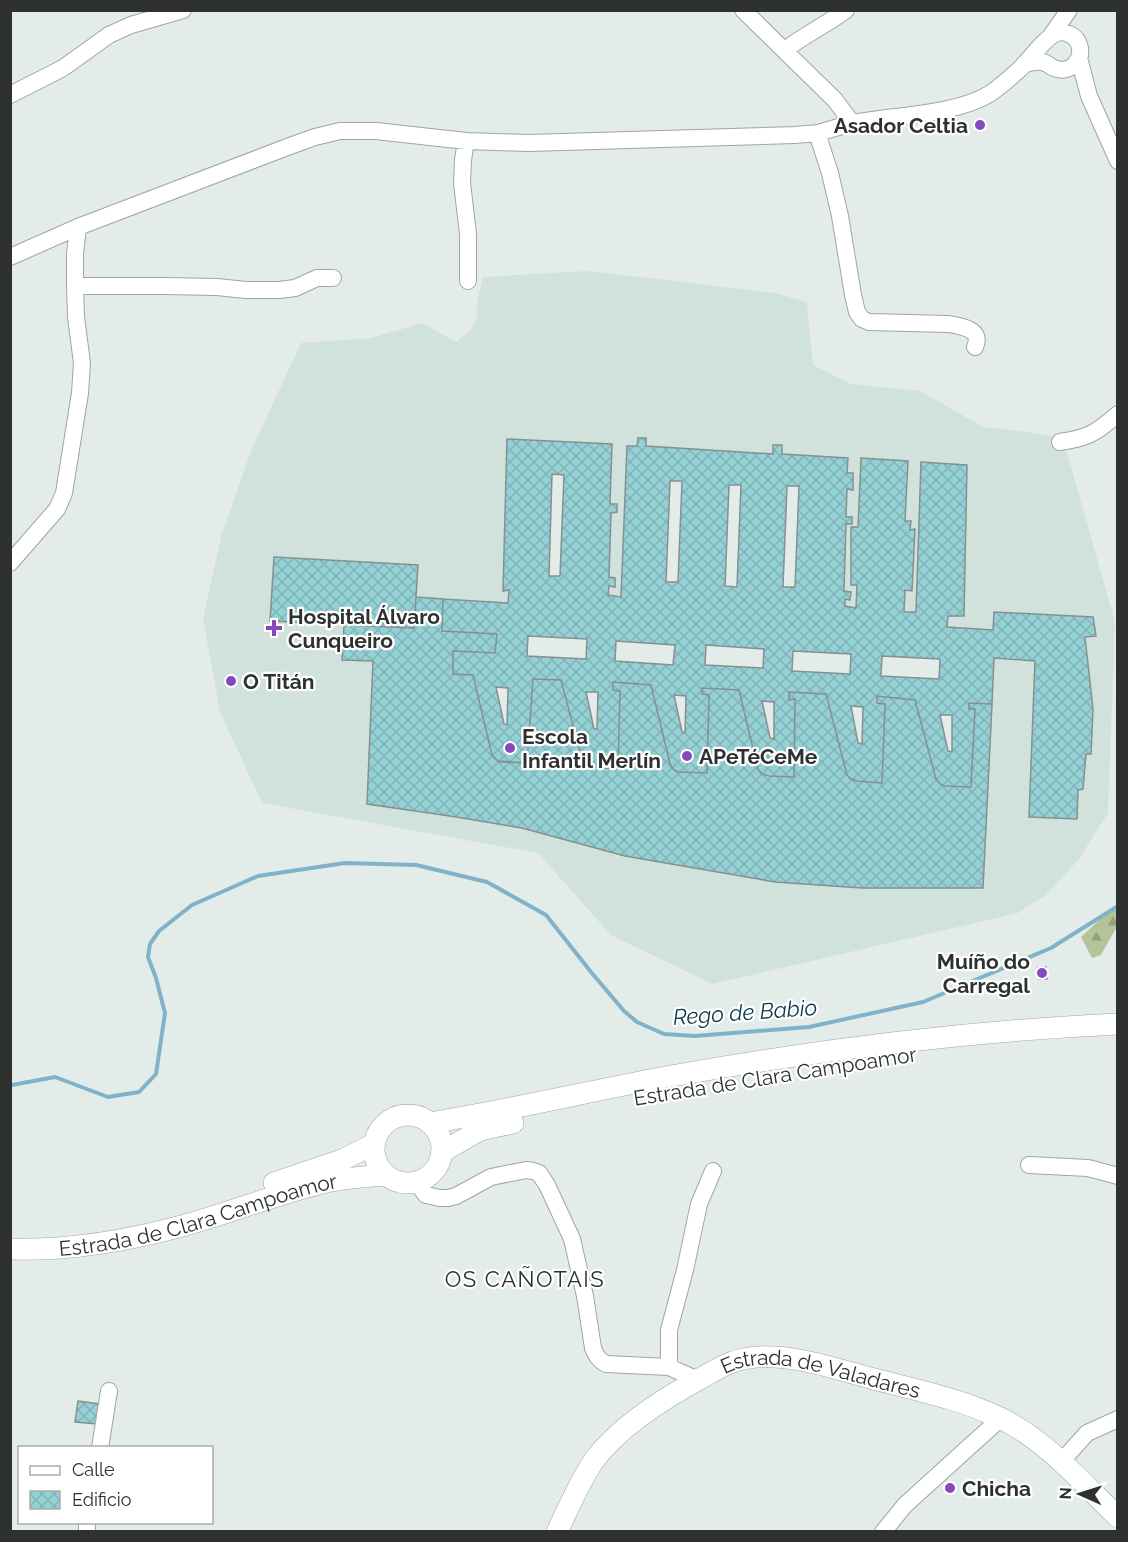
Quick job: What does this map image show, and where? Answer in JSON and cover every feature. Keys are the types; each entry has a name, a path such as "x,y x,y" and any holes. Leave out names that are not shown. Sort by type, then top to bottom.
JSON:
{"main road":[{"name":"Estrada de Clara Campoamor","path":"617,1086 655,1070 790,1047 940,1028 1118,1015"},
{"name":"Estrada de Clara Campoamor","path":"10,1235 89,1232 175,1215 342,1160 374,1144 383,1126 391,1119 401,1116 411,1115 430,1123 617,1086 768,1060 1003,1032 1118,1024"},
{"name":"Estrada de Clara Campoamor","path":"10,1249 88,1246 133,1238 183,1226 324,1182 385,1175 405,1184 417,1182 434,1171 442,1152 480,1130 630,1098 750,1076 849,1062 982,1047 1118,1038"},
{"path":"430,1123 437,1131 442,1152"},
{"path":"374,1144 374,1155 385,1175"},
{"name":"Estrada de Valadares","path":"556,1532 579,1485 596,1458 639,1417 668,1397 725,1365 748,1358 769,1357 800,1360 936,1395 1000,1418 1029,1436 1061,1462 1118,1518"}],"street":[{"path":"10,95 63,68 110,35 131,25 183,10"},
{"path":"742,10 835,100 852,123"},
{"path":"785,50 846,10"},
{"path":"1024,64 1040,61 1070,68 1077,63 1080,47 1066,28 1068,13"},
{"path":"10,257 78,227 315,137 340,131 376,131 466,141 528,143 795,135 817,133 852,123 966,104 990,93 1024,64 1048,39 1068,13"},
{"path":"1070,34 1062,32 1048,39 1044,48 1044,56 1089,96"},
{"path":"1078,58 1089,96 1118,161"},
{"path":"817,133 830,173 840,216 853,295 857,312 862,319 869,322 948,324 969,328 977,338 975,347"},
{"path":"466,141 462,183 468,234 468,281"},
{"path":"10,563 57,509 64,493 80,393 82,363 76,317 75,286 78,227"},
{"path":"75,286 279,290 295,288 317,278 333,278"},
{"path":"1060,442 1081,439 1101,429 1118,414"},
{"path":"1029,1165 1088,1168 1118,1176"},
{"path":"417,1182 426,1195 448,1198 491,1177 526,1170 539,1173 572,1239 595,1355 606,1364 669,1367 698,1380"},
{"path":"669,1367 669,1330 699,1204 713,1171"},
{"path":"100,1446 109,1391"},
{"path":"883,1532 905,1506 1000,1418"},
{"path":"1061,1462 1087,1434 1117,1422"}],"shaded area":[{"name":"Hospital Álvaro Cunqueiro","path":"588,271 776,293 807,302 813,365 851,384 920,391 983,427 1029,432 1063,439 1115,622 1108,813 1079,859 1046,895 1018,913 712,984 611,935 538,853 262,803 220,712 203,619 221,537 251,451 301,343 371,338 422,323 456,342 470,331 477,319 477,301 483,277","holes":["638,438 646,438 646,446 773,454 774,445 782,445 782,454 848,458 847,473 853,474 853,489 847,489 846,517 852,518 851,524 846,524 844,591 851,593 850,599 845,599 845,606 856,608 857,585 852,585 851,527 858,527 862,458 908,461 905,521 911,521 910,530 915,530 912,591 905,590 904,612 916,612 921,463 966,465 947,627 993,630 995,612 1093,617 1096,636 1085,637 1093,709 1091,753 1086,754 1078,790 1077,819 1035,661 994,658 983,888 862,888 775,882 625,856 522,828 367,804 373,661 342,659 344,625 270,621 274,557 417,565 416,597 508,603 509,590 503,590 507,439 612,445 610,504 617,505 617,512 611,513 609,577 615,578 615,587 609,586 608,595 621,597 627,446 637,446"]}],"green space":[{"path":"1112,908 1117,908 1117,929 1101,955 1092,958 1081,937"}],"building":[{"path":"638,438 646,438 646,446 773,454 773,445 782,445 782,454 848,458 847,473 853,473 853,490 847,489 846,517 852,517 852,524 846,524 844,591 851,592 850,600 845,599 845,606 856,608 857,585 851,585 851,527 858,527 861,458 908,461 905,521 911,521 910,530 915,529 912,591 905,590 904,612 916,612 921,462 967,465 964,616 948,616 947,627 993,630 994,612 1093,617 1096,636 1085,637 1093,709 1091,754 1086,754 1083,789 1078,790 1077,819 1029,817 1035,661 994,658 992,704 969,703 969,709 975,709 971,787 945,786 936,779 915,700 877,696 877,703 885,704 882,783 857,781 847,775 826,694 789,692 789,700 795,699 794,777 769,776 762,774 758,769 739,690 702,688 702,694 709,695 707,773 679,772 674,770 670,764 651,685 613,682 613,690 620,691 618,769 592,767 586,765 582,760 561,680 533,679 527,763 498,761 492,755 473,675 453,674 453,651 495,653 497,634 442,631 443,599 508,603 509,590 503,591 507,439 612,444 610,504 617,504 617,512 611,513 609,577 615,578 615,587 609,586 608,595 621,597 627,446 637,446","holes":["552,474 564,475 560,576 549,576","670,481 682,481 678,582 666,582","729,485 741,485 737,587 725,586","787,486 799,486 795,587 783,587","528,636 587,639 586,659 527,656","616,641 675,645 673,665 615,661","706,645 764,649 763,668 705,665","793,651 851,654 850,674 792,671","882,656 940,659 939,679 881,676","496,687 508,688 507,725 504,724","586,692 598,692 597,729 594,729","674,695 686,696 685,733 682,732","762,701 774,702 774,739 770,738","851,706 863,707 862,744 858,743","940,715 952,715 952,752 948,751"]},
{"path":"274,557 418,565 414,628 270,621"},
{"path":"416,597 443,599 442,631 497,634 495,653 453,651 453,674 473,675 492,755 501,762 527,763 533,679 561,680 582,760 586,765 592,767 618,769 620,691 613,690 613,682 651,685 670,764 674,770 679,772 707,773 709,695 702,694 702,688 739,690 758,769 762,774 769,776 794,777 795,699 789,700 789,692 826,694 847,775 857,781 882,783 885,704 877,703 877,696 915,700 936,779 945,786 971,787 975,709 969,709 969,703 992,704 983,888 862,888 775,882 625,856 522,828 367,804 373,661 342,660 344,625 414,628"},
{"name":"Muíño do Carregal","path":"1046,967 1047,979 1039,979 1038,968"},
{"path":"78,1401 100,1404 97,1424 75,1422"}],"waterway":[{"name":"Rego de Babio","path":"10,1086 55,1077 108,1097 139,1092 156,1074 165,1013 148,957 150,944 159,931 192,905 258,876 345,863 416,865 487,882 546,915 624,1011 637,1022 664,1034 695,1036 809,1027 923,1002 1051,948 1118,906"}],"place":[{"name":"Asador Celtia","path":"980,125"},
{"name":"Hospital Álvaro Cunqueiro","path":"274,628"},
{"name":"O Titán","path":"231,681"},
{"name":"Escola Infantil Merlín","path":"510,748"},
{"name":"APeTéCeMe","path":"687,756"},
{"name":"Muíño do Carregal","path":"1042,973"},
{"name":"Chicha","path":"950,1488"}],"district":[{"name":"OS CAÑOTAIS","path":"525,1279"}]}
